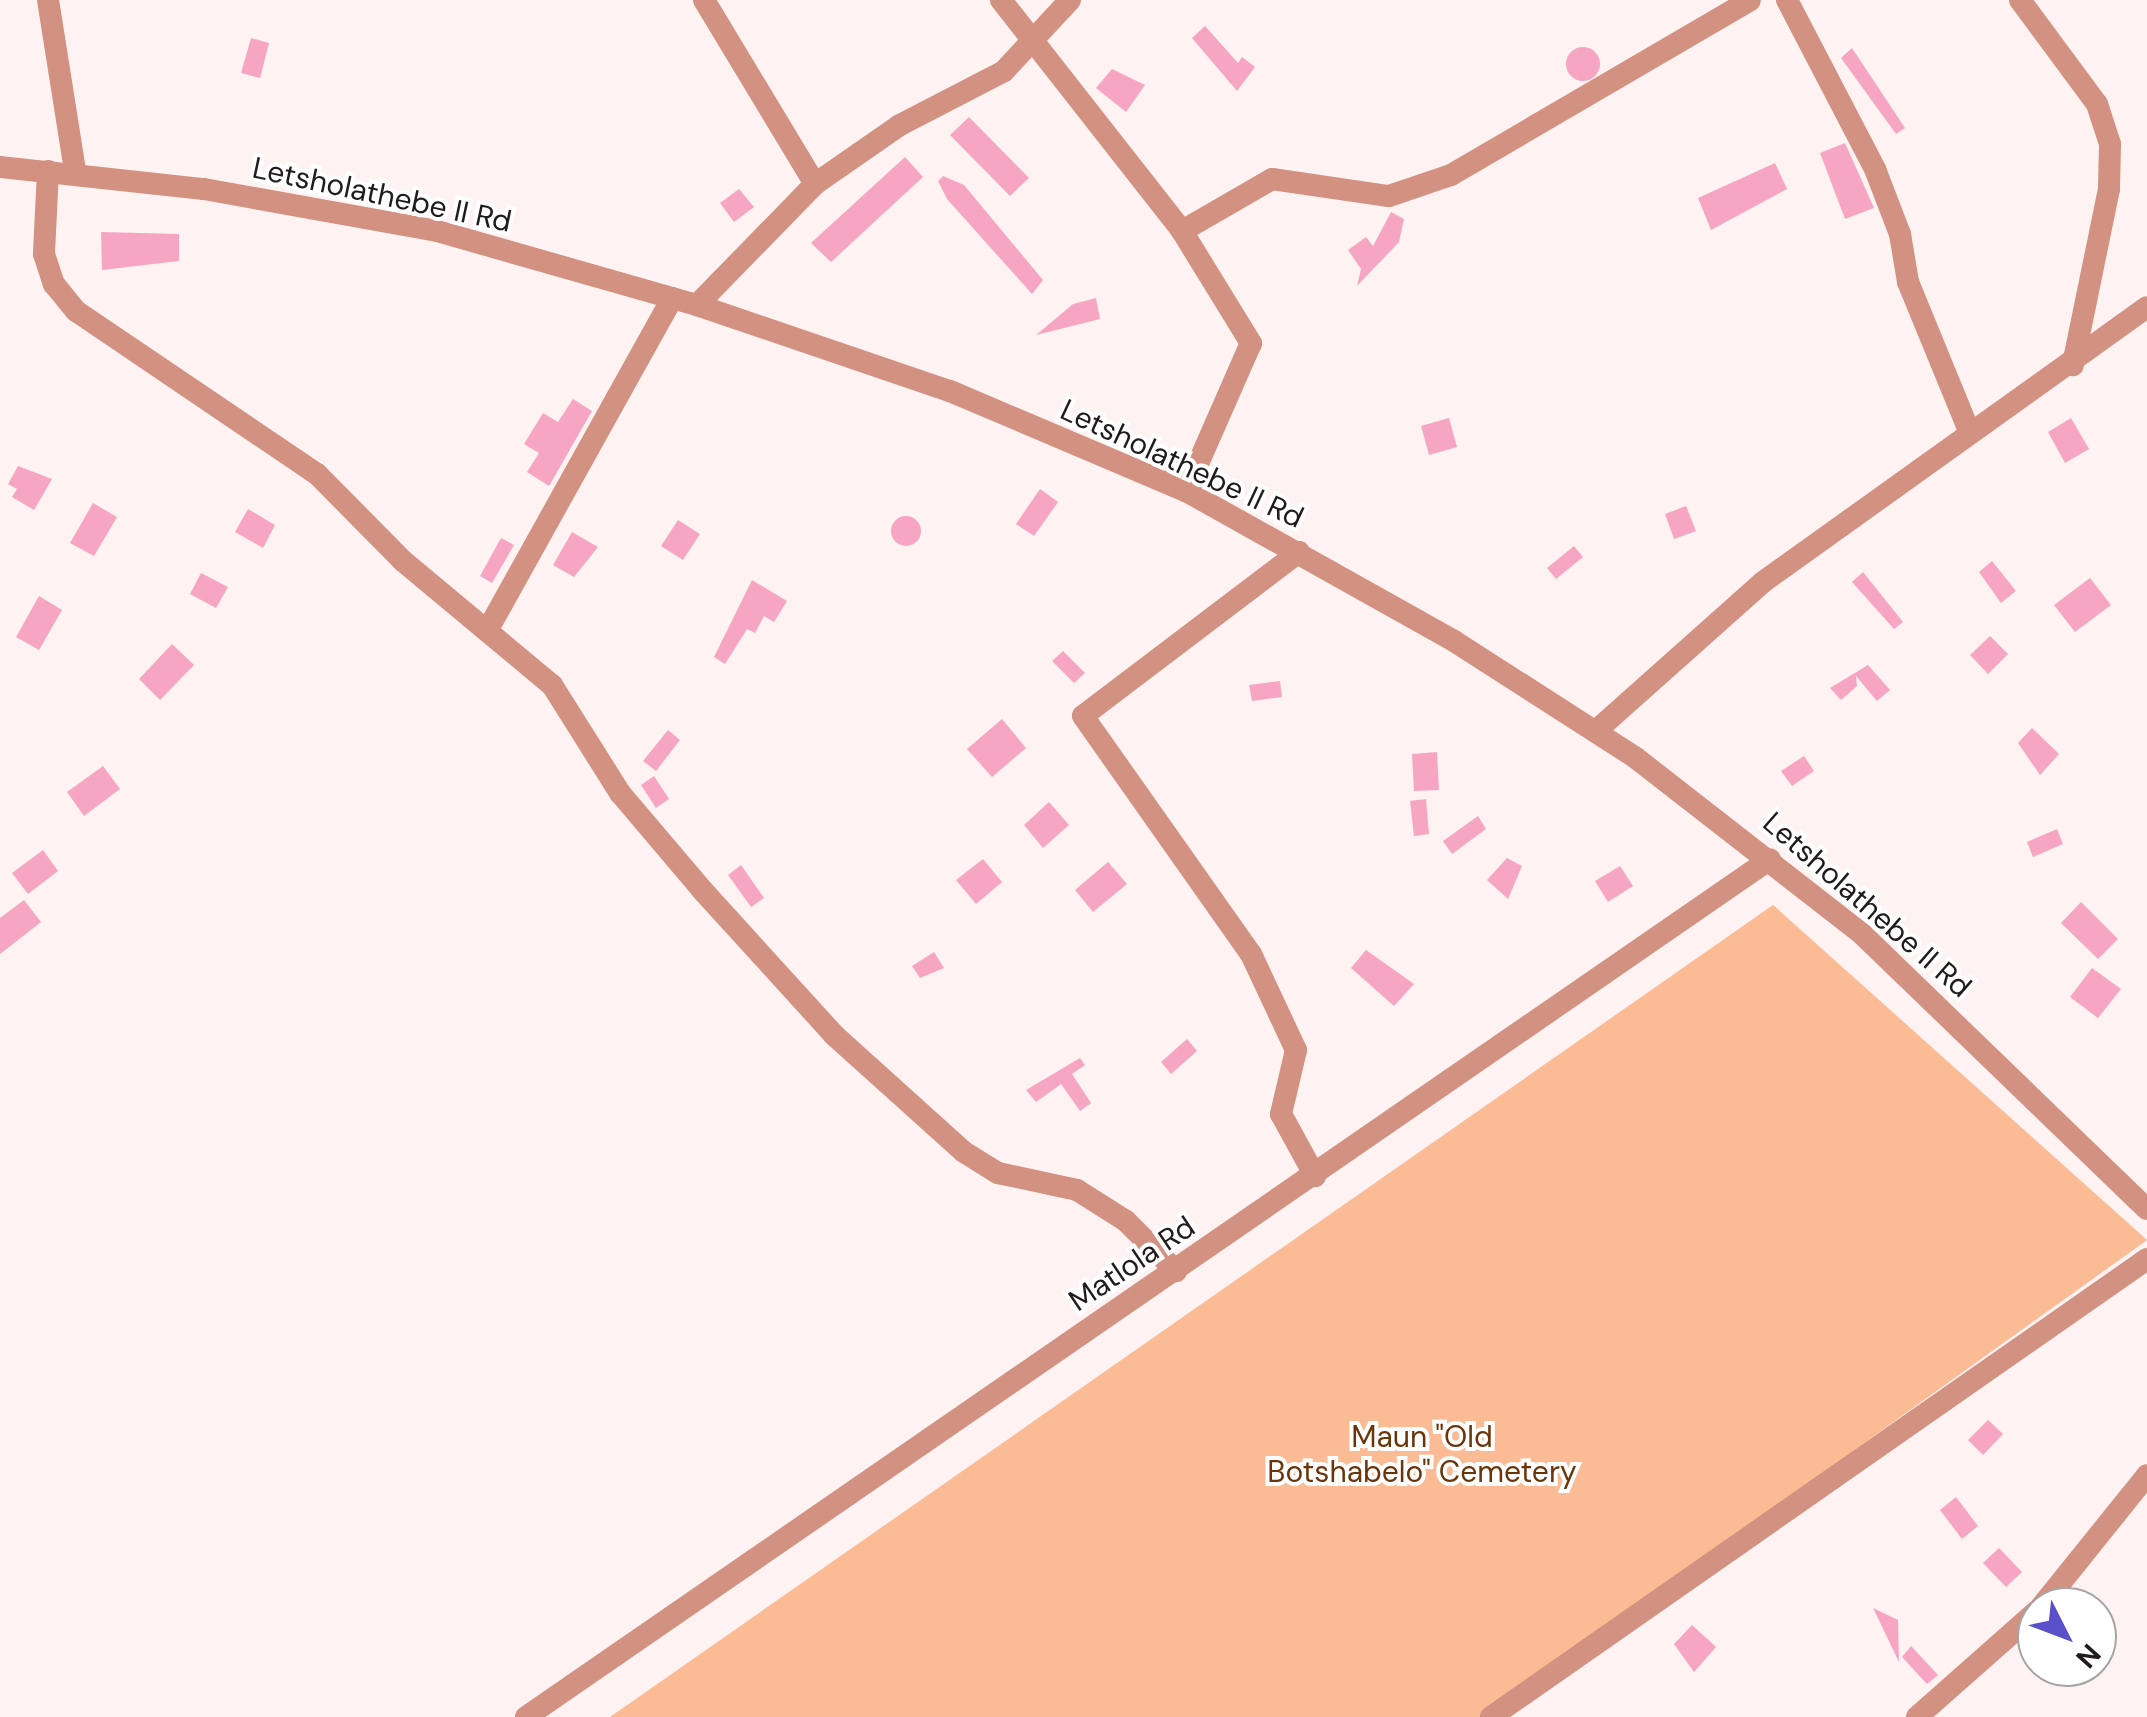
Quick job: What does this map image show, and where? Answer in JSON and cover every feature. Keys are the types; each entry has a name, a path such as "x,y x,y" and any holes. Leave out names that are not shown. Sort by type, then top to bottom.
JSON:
{"street":[{"path":"48,0 75,171"},
{"path":"704,0 815,184"},
{"path":"1001,0 1182,230 1252,343 1186,491"},
{"path":"697,304 815,184 900,125 1004,71 1070,0"},
{"path":"1182,230 1272,179 1389,196 1451,175 1750,0"},
{"path":"1787,0 1875,169 1900,234 1908,282 1970,432"},
{"path":"2020,0 2097,104 2110,144 2110,189 2074,365"},
{"name":"Letsholathebe II Rd","path":"0,168 75,171 436,231 697,304 950,391 1186,491 1299,552 1597,730 1770,858 1955,1020 2146,1205"},
{"path":"48,171 44,254 54,284 76,311 317,474 571,705 632,809 846,1046 985,1168 1077,1190 1126,1222 1176,1271"},
{"path":"487,631 672,298"},
{"path":"1597,730 1764,582 1970,432 2074,365 2147,307"},
{"path":"1299,552 1083,716 1252,954 1296,1050 1281,1114 1315,1176"},
{"name":"Matlola Rd","path":"526,1717 1315,1176 1770,858"},
{"path":"1491,1717 2147,1260"},
{"path":"2057,1587 2147,1475"},
{"path":"1921,1715 2017,1629"}],"green space":[{"name":"Maun \"Old Botshabelo\" Cemetery","path":"1773,905 2147,1240 1482,1717 610,1717"}],"building":[{"path":"1205,26 1238,63 1242,57 1255,67 1237,91 1192,38"},
{"path":"251,38 269,43 260,78 241,73"},
{"path":"1583,47 1595,52 1600,64 1595,76 1583,81 1571,76 1566,64 1571,52"},
{"path":"1852,48 1905,128 1896,134 1841,58"},
{"path":"1112,69 1145,85 1126,112 1096,88"},
{"path":"969,117 1029,178 1010,196 950,135"},
{"path":"1845,143 1874,208 1845,219 1820,153"},
{"path":"905,157 923,177 831,262 811,243"},
{"path":"1775,163 1787,189 1711,230 1698,198"},
{"path":"943,176 964,185 1043,280 1032,294 947,199 938,181"},
{"path":"739,189 754,207 734,222 720,203"},
{"path":"1391,212 1404,219 1399,242 1357,286 1361,269 1348,250 1366,237 1373,246"},
{"path":"101,232 179,234 179,261 102,270"},
{"path":"1096,298 1100,319 1036,335 1073,304"},
{"path":"573,399 592,411 549,486 527,472 539,453 524,444 543,413 558,422"},
{"path":"1449,418 1457,447 1429,455 1421,426"},
{"path":"2071,418 2089,449 2065,463 2048,432"},
{"path":"18,466 52,479 34,510 12,497 17,489 8,484"},
{"path":"1040,489 1058,502 1034,536 1016,524"},
{"path":"93,503 117,517 94,556 70,543"},
{"path":"1686,506 1696,531 1674,539 1665,514"},
{"path":"248,509 275,525 263,548 235,532"},
{"path":"906,516 916,521 921,531 916,541 906,546 896,541 891,531 896,521"},
{"path":"678,520 700,534 683,560 661,546"},
{"path":"572,532 598,547 574,577 553,565"},
{"path":"501,538 514,545 492,583 480,576"},
{"path":"1574,546 1583,557 1556,579 1547,568"},
{"path":"1992,561 2016,591 2001,603 1979,572"},
{"path":"1863,572 1903,622 1894,629 1852,582"},
{"path":"201,573 228,587 216,608 190,594"},
{"path":"2090,578 2111,605 2075,632 2054,605"},
{"path":"752,580 787,601 774,622 764,616 755,633 747,629 725,664 714,657"},
{"path":"39,596 62,610 39,650 16,637"},
{"path":"1990,636 2008,654 1988,674 1970,655"},
{"path":"172,644 194,665 160,700 139,679"},
{"path":"1063,651 1085,673 1074,683 1052,661"},
{"path":"1868,665 1890,690 1877,701 1856,676 1857,686 1841,700 1830,688"},
{"path":"1280,681 1282,697 1252,701 1249,685"},
{"path":"1002,719 1026,748 992,777 967,749"},
{"path":"2032,728 2059,754 2040,775 2018,743"},
{"path":"668,730 680,740 656,771 643,761"},
{"path":"1437,752 1439,790 1414,791 1412,754"},
{"path":"1804,756 1814,771 1792,786 1781,771"},
{"path":"103,766 120,789 84,816 67,792"},
{"path":"654,776 669,799 656,808 641,785"},
{"path":"1426,799 1429,834 1414,836 1410,801"},
{"path":"1049,802 1069,825 1043,848 1024,825"},
{"path":"1478,816 1486,829 1452,854 1443,841"},
{"path":"2057,829 2063,844 2033,857 2027,842"},
{"path":"43,850 58,871 28,894 12,873"},
{"path":"1507,858 1522,866 1508,899 1487,880"},
{"path":"983,859 1002,882 976,904 956,880"},
{"path":"1108,862 1127,884 1093,912 1075,890"},
{"path":"741,865 764,898 751,907 728,875"},
{"path":"1620,866 1633,886 1608,902 1595,881"},
{"path":"24,900 41,922 0,954 0,918"},
{"path":"2081,902 2118,939 2098,959 2061,923"},
{"path":"1366,950 1414,984 1394,1006 1351,968"},
{"path":"934,952 944,968 920,978 912,966"},
{"path":"2092,968 2121,989 2098,1018 2070,997"},
{"path":"1187,1039 1197,1051 1171,1074 1161,1062"},
{"path":"1080,1058 1085,1065 1072,1074 1091,1103 1080,1111 1061,1084 1036,1102 1026,1090"},
{"path":"1988,1420 2003,1434 1983,1455 1968,1440"},
{"path":"1956,1497 1978,1526 1962,1539 1940,1510"},
{"path":"1999,1548 2022,1572 2006,1587 1983,1563"},
{"path":"1873,1608 1898,1620 1899,1662"},
{"path":"1692,1625 1716,1647 1694,1672 1674,1644"},
{"path":"1911,1646 1938,1675 1927,1684 1902,1657"}]}
